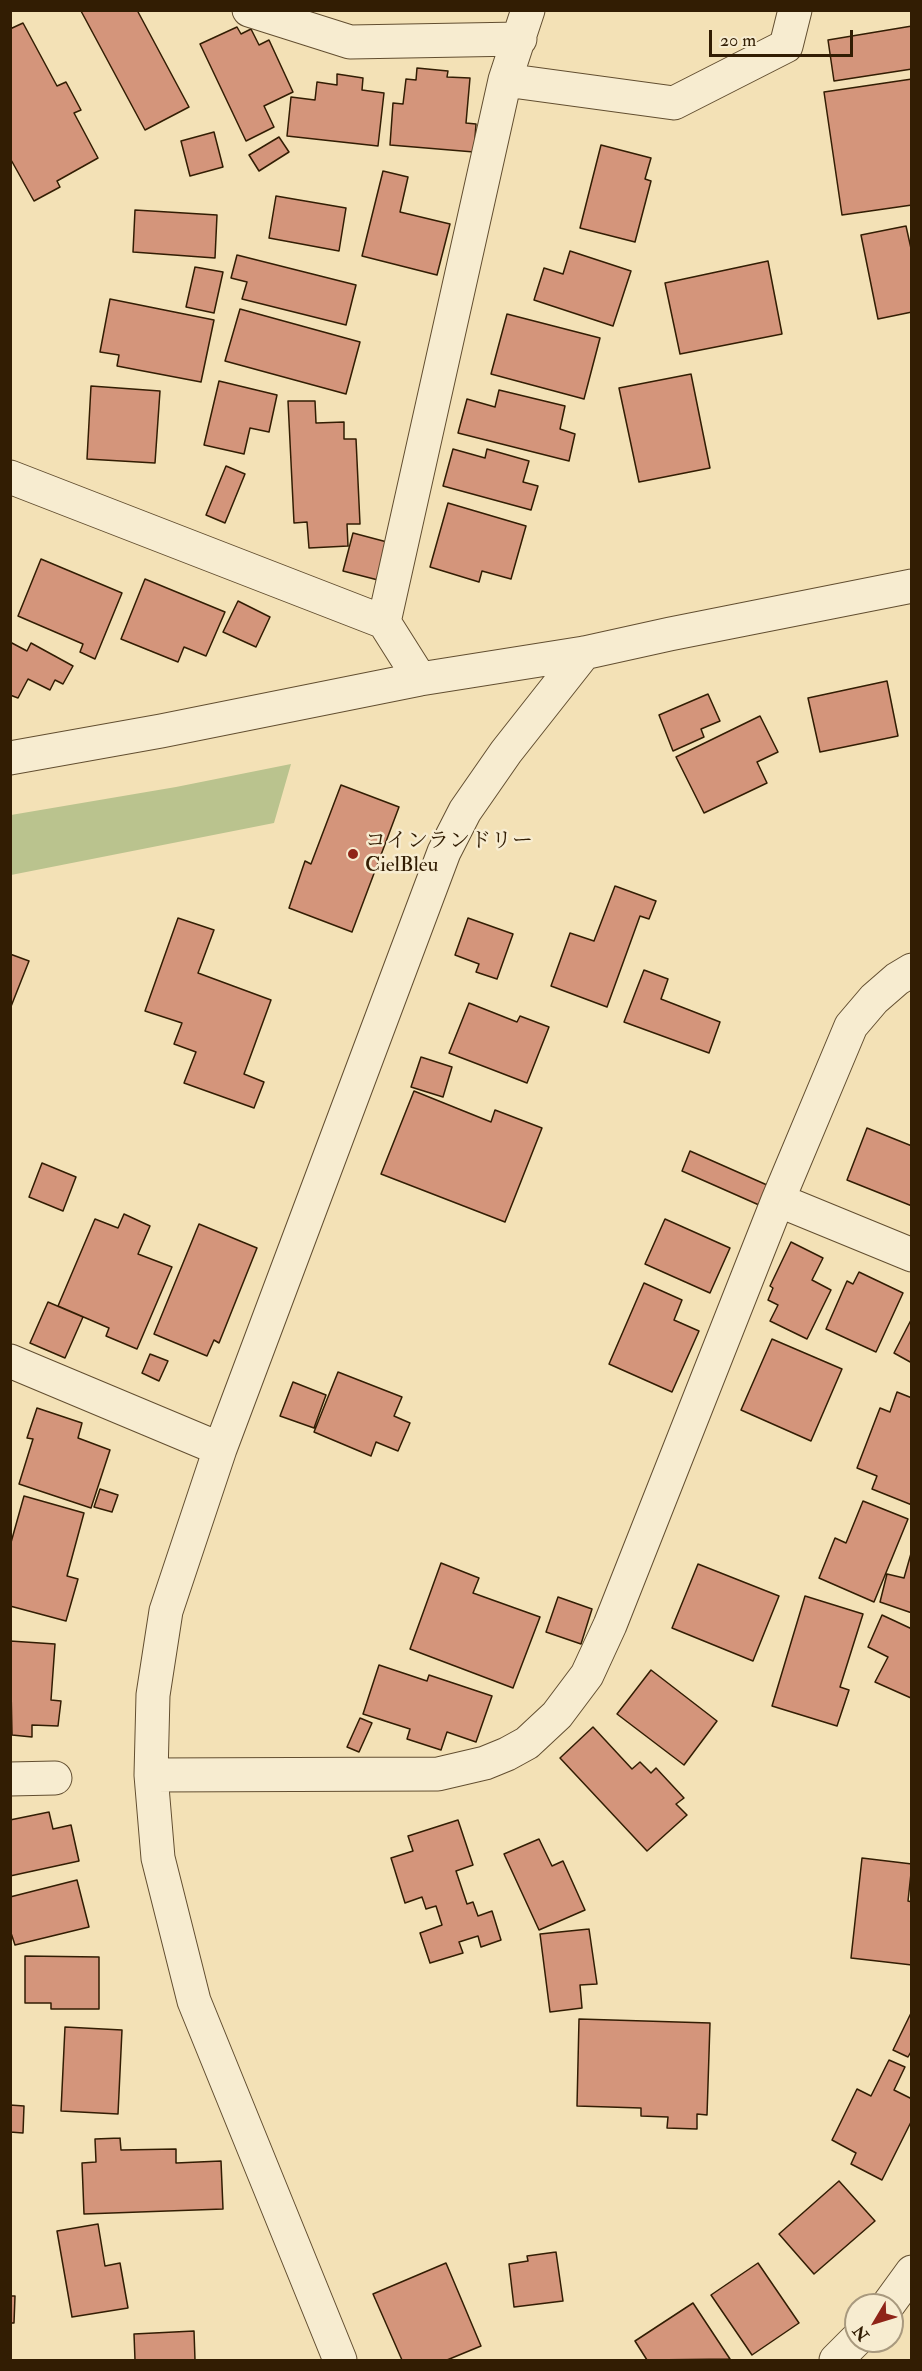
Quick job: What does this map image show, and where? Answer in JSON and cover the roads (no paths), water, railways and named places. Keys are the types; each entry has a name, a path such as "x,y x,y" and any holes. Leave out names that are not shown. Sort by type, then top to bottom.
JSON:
{"street":[{"path":"249,10 350,42 524,25 506,80 384,622"},
{"path":"506,80 674,103 786,46 795,10"},
{"path":"10,477 384,622 420,679"},
{"path":"10,758 161,731 420,679 584,653 912,586"},
{"path":"340,2361 194,2001 158,1858 151,1775 153,1695 165,1611 220,1449 444,852 465,811 506,752 584,653"},
{"path":"151,1775 438,1774 484,1763 507,1754 527,1743 557,1715 587,1675 610,1625 778,1200 851,1026 874,999 897,979 912,970"},
{"path":"778,1200 912,1255"},
{"path":"10,1361 220,1449"},
{"path":"10,1779 55,1778"},
{"path":"897,2293 912,2272"}],"place":[{"name":"コインランドリー CielBleu","path":"353,854"}]}
